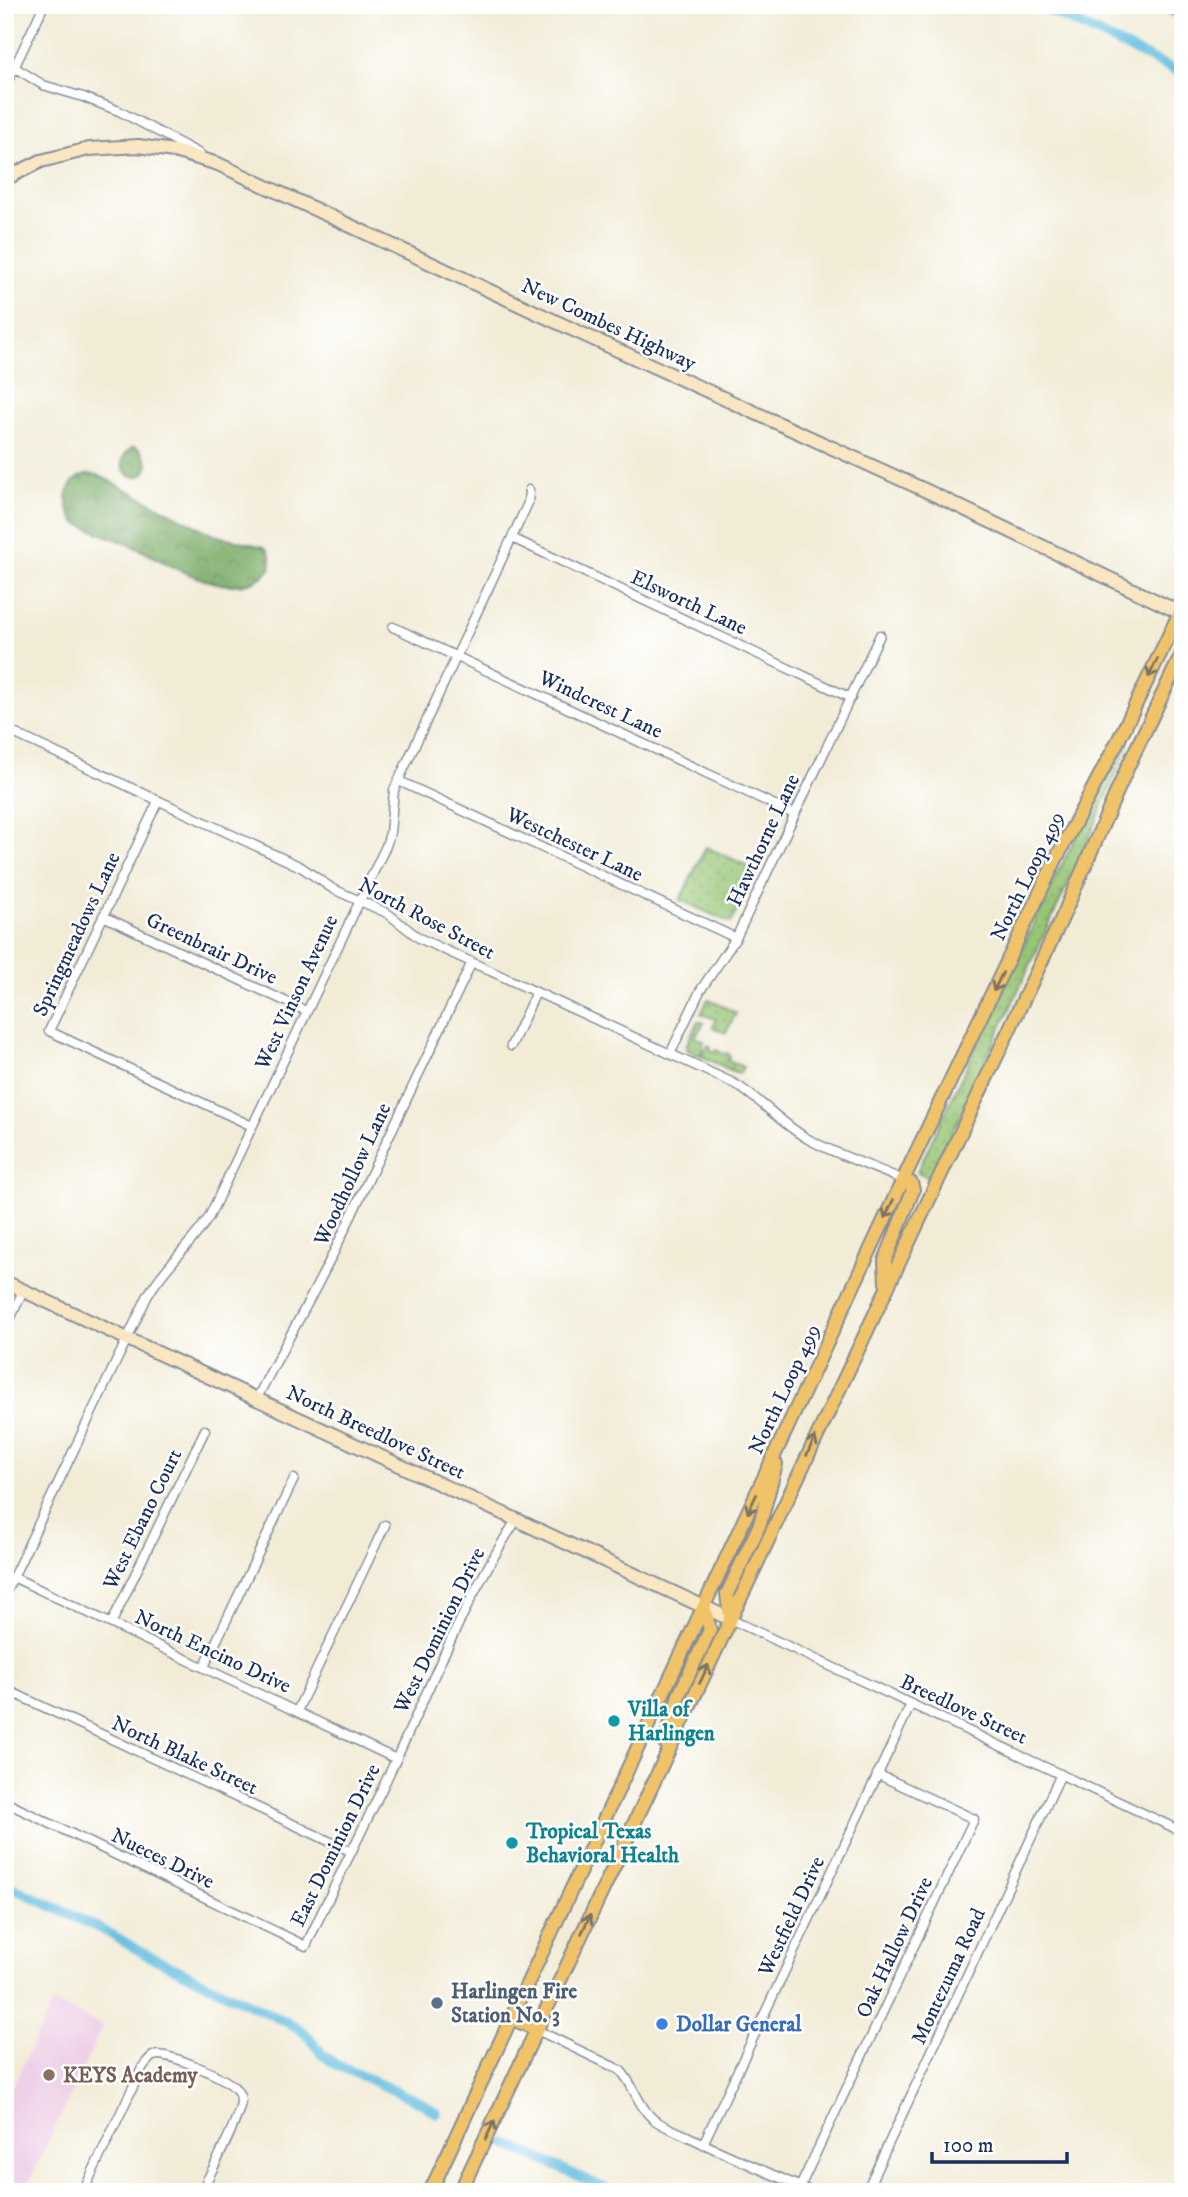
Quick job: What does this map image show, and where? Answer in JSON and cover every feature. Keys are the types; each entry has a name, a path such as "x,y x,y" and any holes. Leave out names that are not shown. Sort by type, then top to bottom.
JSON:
{"main road":[{"name":"North Loop 499","path":"430,2192 903,1180 1057,857 1182,611"},
{"path":"460,2192 1062,918 1129,764 1183,652"},
{"path":"886,1287 885,1261 913,1190 911,1183 903,1180"},
{"path":"730,1619 727,1594 760,1524 781,1440"},
{"path":"655,1778 679,1695 709,1630 704,1606"},
{"path":"511,2018 537,2030"}],"street":[{"path":"5,87 44,5"},
{"path":"14,67 43,85 119,111 218,164"},
{"name":"New Combes Highway","path":"5,179 41,161 89,149 138,146 174,151 218,164 1182,611"},
{"name":"West Vinson Avenue","path":"5,1594 152,1287 209,1217 386,846 390,833 394,790 512,538 528,502 529,490"},
{"name":"Elsworth Lane","path":"512,538 851,698"},
{"name":"Windcrest Lane","path":"393,627 794,814"},
{"name":"Hawthorne Lane","path":"670,1054 700,991 736,938 880,635"},
{"name":"North Rose Street","path":"5,729 301,867 333,889 387,912 419,938 749,1092 789,1127 809,1139 903,1180"},
{"name":"Westchester Lane","path":"398,781 736,938"},
{"name":"Springmeadows Lane","path":"158,801 49,1031 252,1126"},
{"name":"Greenbrair Drive","path":"103,916 306,1011"},
{"name":"Woodhollow Lane","path":"257,1398 288,1336 310,1301 472,962"},
{"path":"511,1046 536,992"},
{"name":"North Breedlove Street","path":"5,1282 730,1619"},
{"path":"5,1330 23,1291"},
{"name":"West Ebano Court","path":"112,1622 205,1430"},
{"path":"204,1667 294,1479"},
{"name":"West Dominion Drive","path":"396,1759 472,1593 517,1519"},
{"path":"297,1710 385,1525"},
{"name":"North Encino Drive","path":"13,1577 396,1759"},
{"name":"Breedlove Street","path":"730,1619 1183,1832"},
{"name":"North Blake Street","path":"5,1689 350,1851"},
{"name":"Westfield Drive","path":"703,2144 911,1704"},
{"name":"East Dominion Drive","path":"306,1946 396,1759"},
{"name":"Oak Hallow Drive","path":"800,2187 974,1819 877,1774"},
{"name":"Montezuma Road","path":"866,2192 1061,1774"},
{"name":"Nueces Drive","path":"5,1802 306,1946"},
{"path":"537,2030 620,2070 628,2078 642,2108 654,2120 812,2192"},
{"path":"83,2192 142,2068 154,2056 162,2054 228,2083 239,2094 241,2102 237,2115 201,2192"}],"shaded area":[{"name":"KEYS Academy","path":"53,2002 103,2026 24,2192 5,2192 5,2102"}],"green space":[{"path":"133,447 141,451 148,465 144,473 138,476 132,476 123,468 125,454"},
{"path":"87,474 98,475 214,535 264,547 270,556 270,569 256,580 240,585 204,580 77,523 69,510 67,495 73,482"},
{"path":"1124,742 1129,743 1126,751 1091,834 931,1178 917,1172 1052,884"},
{"path":"706,847 756,870 731,923 680,900"},
{"path":"708,999 736,1013 726,1033 713,1027 716,1019 701,1014"},
{"path":"698,1021 704,1023 695,1037 704,1041 700,1056 686,1046"},
{"path":"708,1045 715,1052 717,1050 723,1054 727,1053 730,1056 728,1060 743,1067 739,1074 701,1056"},
{"path":"5,1965 11,1991 5,2022"}],"water":[{"path":"1150,5 1183,5 1183,20"}],"waterway":[{"path":"1038,5 1183,74"},
{"path":"5,1884 297,2027 335,2064 420,2102 437,2113"},
{"path":"505,2143 613,2192"}],"place":[{"name":"Villa of Harlingen","path":"614,1721"},
{"name":"Tropical Texas Behavioral Health","path":"512,1843"},
{"name":"Harlingen Fire Station No. 3","path":"437,2003"},
{"name":"Dollar General","path":"662,2024"},
{"name":"KEYS Academy","path":"49,2075"}]}
